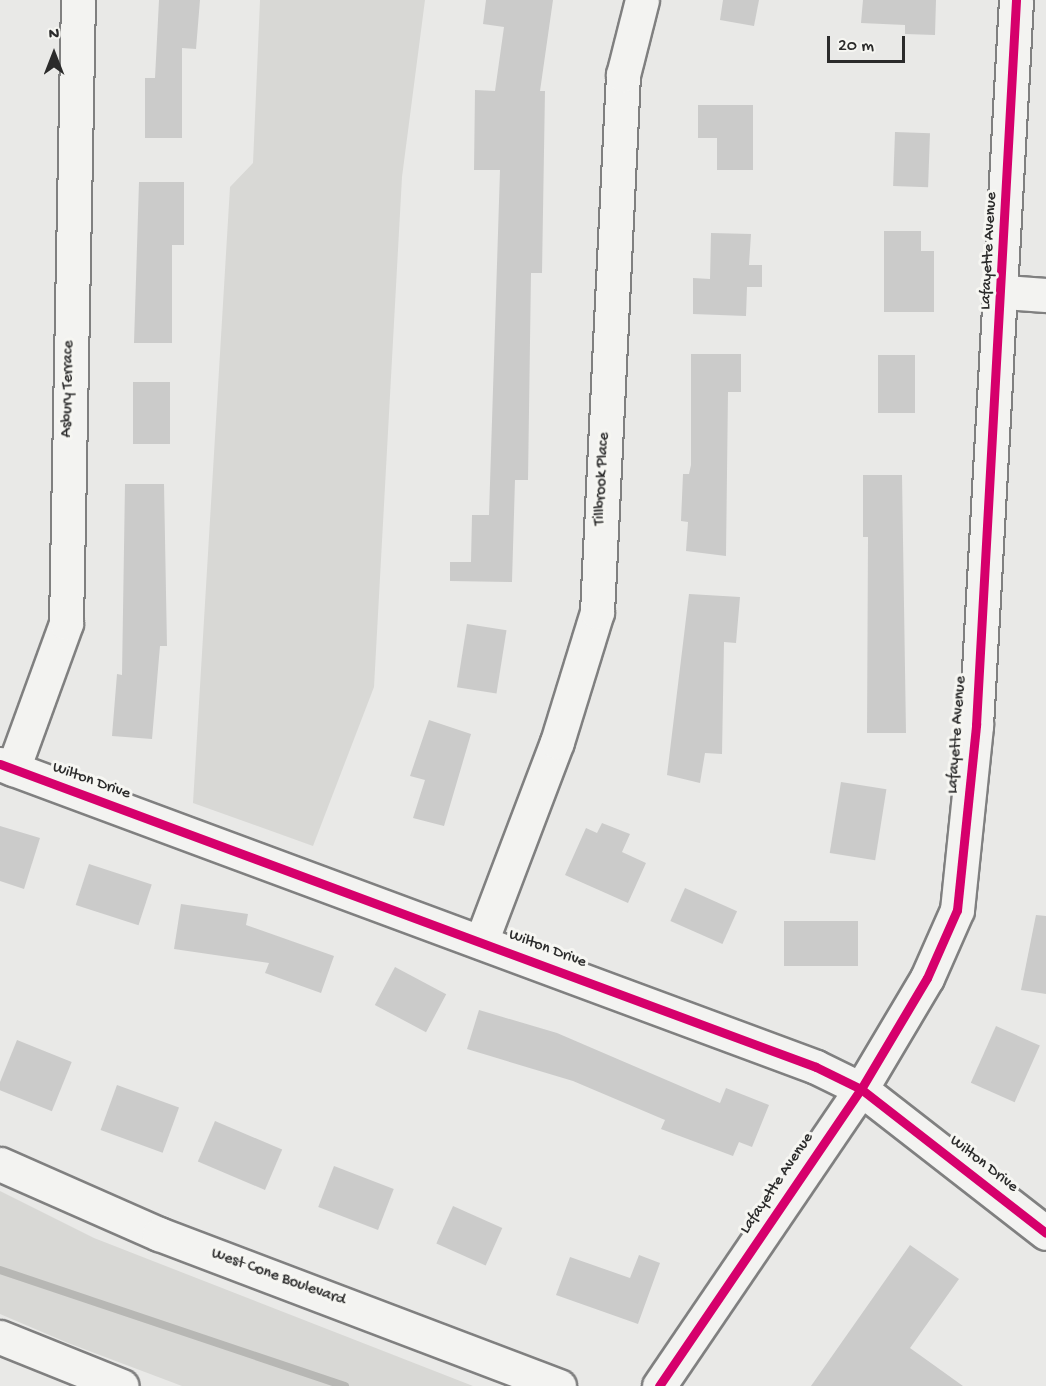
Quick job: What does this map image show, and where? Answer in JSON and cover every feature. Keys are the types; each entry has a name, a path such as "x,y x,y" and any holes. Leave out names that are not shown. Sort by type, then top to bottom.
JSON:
{"street":[{"name":"Asbury Terrace","path":"7,767 66,623 78,0"},
{"name":"Tillbrook Place","path":"481,942 557,742 597,612 622,75 642,0"},
{"name":"Lafayette Avenue","path":"659,1386 861,1089 927,978 957,910 976,725 981,584 1004,292 1016,0"},
{"path":"1004,292 1046,295"},
{"name":"Wilton Drive","path":"7,767 481,942 861,1089 1046,1233"},
{"name":"West Cone Boulevard","path":"0,1164 159,1234 559,1386"},
{"path":"0,1337 122,1386"}],"shaded area":[{"path":"260,0 425,0 402,177 374,687 313,846 193,803 230,187 253,163"},
{"path":"0,1191 94,1238 473,1386 182,1386 68,1343 0,1314"}],"building":[{"path":"159,0 200,0 196,49 182,48 182,138 145,138 145,78 155,78"},
{"path":"486,0 553,0 540,91 545,91 542,273 531,273 528,480 515,480 512,582 450,581 450,562 471,562 472,515 489,515 500,170 474,170 475,90 495,91 504,27 483,24"},
{"path":"723,0 759,0 754,26 720,20"},
{"path":"863,0 936,0 935,35 905,34 905,25 861,23"},
{"path":"698,105 753,105 753,170 717,170 717,138 698,138"},
{"path":"895,132 930,133 928,187 893,186"},
{"path":"139,182 184,182 184,245 172,245 172,343 134,343"},
{"path":"884,231 921,231 921,251 934,251 934,312 884,312"},
{"path":"711,233 751,234 749,265 762,265 762,287 747,287 746,316 693,314 693,278 710,279"},
{"path":"691,354 741,354 741,392 728,392 726,556 686,551 688,522 681,521 683,474 689,474 691,465"},
{"path":"878,355 915,355 915,413 878,413"},
{"path":"133,382 170,382 170,444 133,444"},
{"path":"863,475 902,475 906,733 867,733 868,537 863,537"},
{"path":"125,484 164,484 167,646 160,646 152,739 112,736 117,674 122,675"},
{"path":"689,594 740,597 736,643 724,642 722,754 705,753 700,783 667,775"},
{"path":"467,624 507,630 496,693 457,687"},
{"path":"429,720 471,734 444,826 413,818 425,780 410,776"},
{"path":"841,782 886,789 875,860 830,853"},
{"path":"602,823 630,834 622,852 646,863 628,903 565,875 586,828 597,833"},
{"path":"0,826 40,838 24,889 0,881"},
{"path":"89,864 152,884 138,925 76,905"},
{"path":"685,888 737,911 722,944 670,921"},
{"path":"181,904 248,914 246,925 334,956 321,993 265,973 269,963 174,949"},
{"path":"1036,915 1046,916 1046,994 1021,990"},
{"path":"784,921 858,921 858,966 784,966"},
{"path":"395,967 446,994 426,1032 375,1005"},
{"path":"479,1010 557,1033 720,1103 726,1088 769,1105 752,1147 739,1142 733,1156 661,1129 665,1120 573,1081 467,1049"},
{"path":"996,1026 1040,1046 1015,1102 971,1083"},
{"path":"17,1040 72,1062 52,1111 0,1090 0,1082"},
{"path":"117,1085 179,1108 163,1153 101,1130"},
{"path":"215,1121 282,1150 265,1190 198,1162"},
{"path":"334,1166 394,1189 378,1230 318,1207"},
{"path":"453,1206 502,1228 486,1265 436,1243"},
{"path":"910,1245 959,1279 910,1348 963,1386 811,1386"},
{"path":"639,1255 660,1263 638,1324 556,1295 570,1257 630,1278"}],"waterway":[{"path":"0,1270 345,1386"}],"cycle path":[{"path":"659,1386 861,1089 927,978 957,910 976,725 1016,0"},
{"path":"0,764 816,1067 861,1089 1046,1233"}]}
